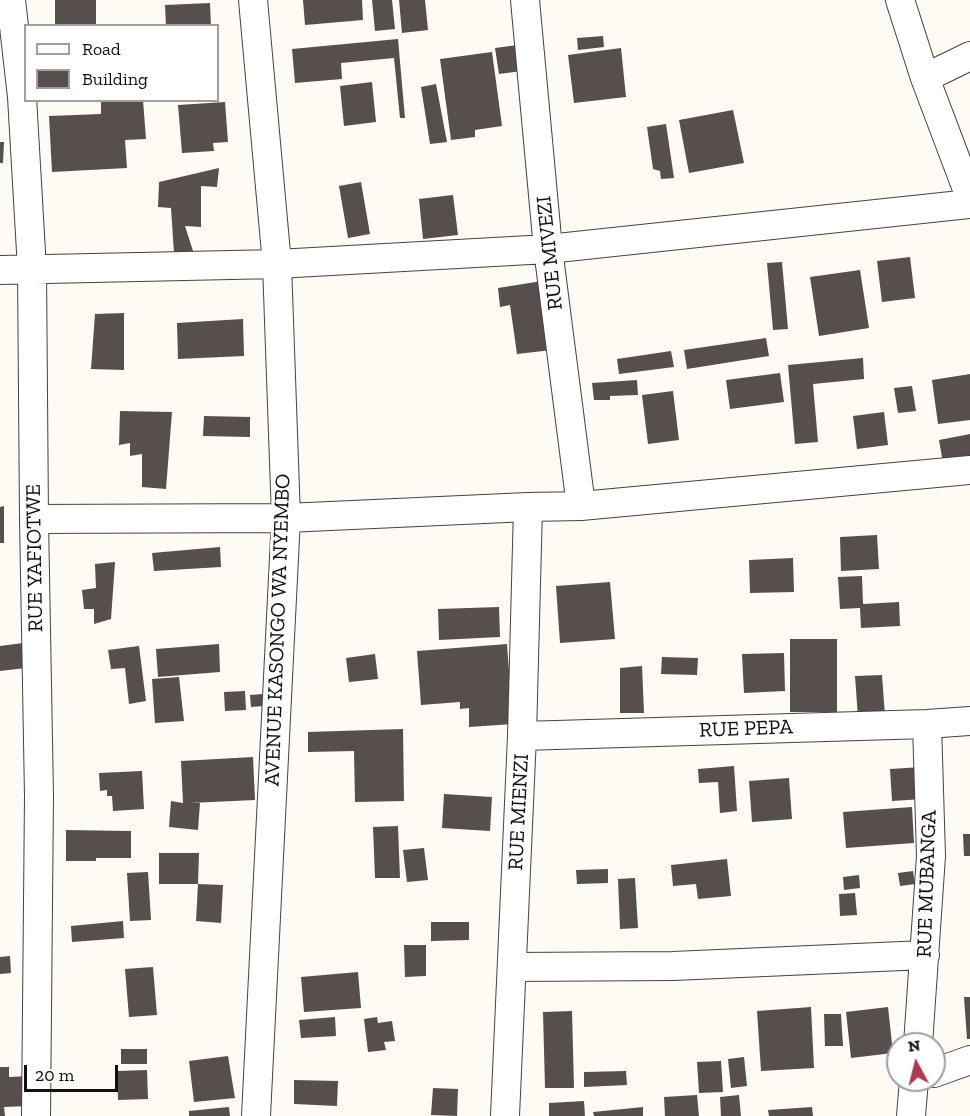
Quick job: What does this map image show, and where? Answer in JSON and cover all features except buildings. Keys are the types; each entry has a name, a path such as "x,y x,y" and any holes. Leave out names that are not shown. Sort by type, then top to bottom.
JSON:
{"street":[{"name":"RUE YAFIOTWE","path":"11,0 22,97 32,269 39,796 36,1116"},
{"name":"AVENUE KASONGO WA NYEMBO","path":"253,0 277,264 286,518 256,1116"},
{"name":"RUE MIVEZI","path":"525,0 548,249 581,506"},
{"path":"900,0 925,78 970,197"},
{"path":"925,78 970,56"},
{"path":"0,270 277,264 548,249 970,204"},
{"path":"34,519 286,518 581,506 970,470"},
{"name":"RUE MIENZI","path":"505,1116 522,736 528,507"},
{"name":"RUE PEPA","path":"522,736 970,721"},
{"name":"RUE MUBANGA","path":"919,1032 932,856 927,724"},
{"path":"512,967 673,966 925,955"},
{"path":"946,1069 970,1060"},
{"path":"911,1116 913,1092"}]}
